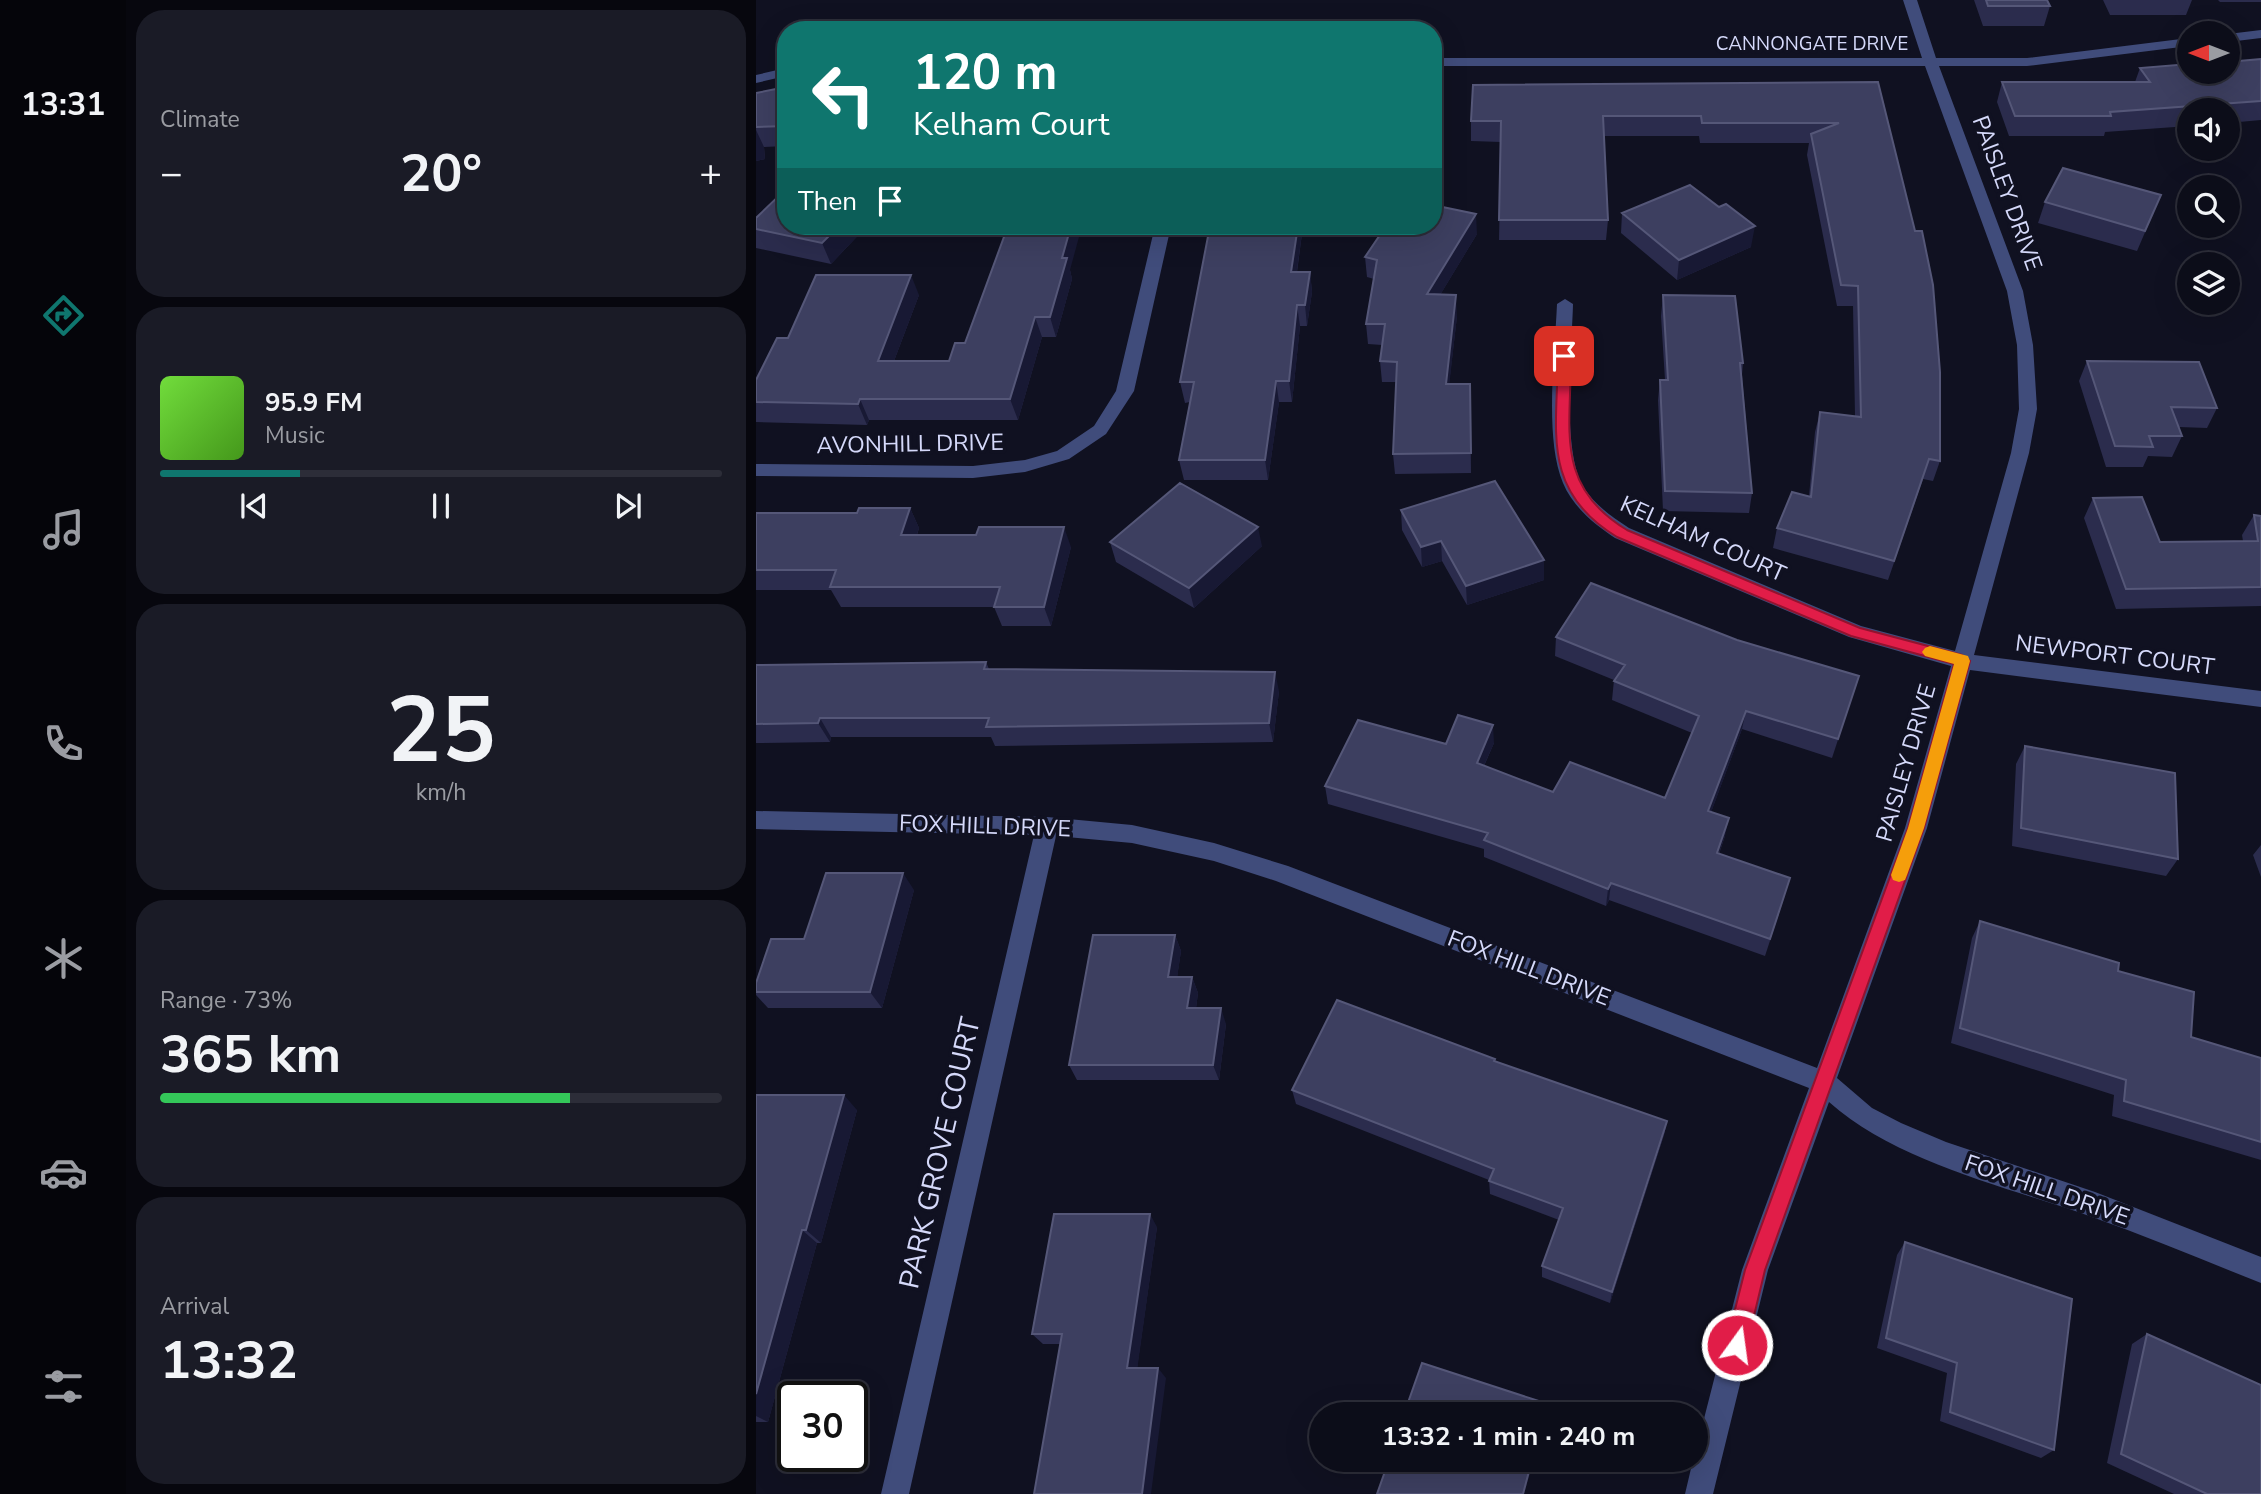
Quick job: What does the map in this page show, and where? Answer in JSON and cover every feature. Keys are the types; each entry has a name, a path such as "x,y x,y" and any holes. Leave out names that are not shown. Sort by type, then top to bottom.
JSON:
{"street":[{"name":"PAISLEY DRIVE","path":"1699,1494 1755,1270 1916,828 2021,453 2028,409 2026,358 2015,291 1910,0"},
{"path":"2240,36 2261,34"},
{"name":"CANNONGATE DRIVE","path":"1442,62 2027,62 2177,43"},
{"path":"756,79 777,74"},
{"name":"AVONHILL DRIVE","path":"756,470 973,472 1025,466 1063,455 1100,430 1125,391 1161,235"},
{"name":"KELHAM COURT","path":"1565,304 1564,460 1573,485 1601,520 1622,533 1856,632 1962,661"},
{"name":"NEWPORT COURT","path":"1962,661 2261,699"},
{"name":"FOX HILL DRIVE","path":"756,820 1047,826 1132,834 1214,852 1280,873 1824,1082 1863,1116 1892,1132 1945,1154 2095,1205 2261,1270"},
{"name":"PARK GROVE COURT","path":"895,1494 1047,826"}],"building":[{"path":"1986,0 2047,0 2050,6 1988,6"},
{"path":"2261,59 2261,101 2240,103 2240,98 2177,98 2177,107 2110,112 2111,116 2015,116 2002,82 2150,82 2140,68 2177,65 2177,84 2240,84 2240,61"},
{"path":"1878,82 1915,231 1922,231 1933,285 1940,372 1940,461 1929,459 1894,561 1777,528 1792,492 1811,497 1820,412 1861,417 1858,286 1841,285 1811,134 1839,123 1702,123 1701,116 1603,116 1608,220 1499,220 1501,121 1471,121 1473,85"},
{"path":"777,89 777,126 756,127 756,93"},
{"path":"2063,168 2161,195 2145,231 2045,202"},
{"path":"1690,185 1719,207 1726,204 1755,226 1679,260 1622,213"},
{"path":"777,198 777,233 756,229 756,218"},
{"path":"1442,207 1476,214 1427,294 1456,295 1446,384 1470,384 1471,453 1393,454 1397,362 1380,361 1385,324 1366,324 1377,260 1365,257 1380,235 1442,235"},
{"path":"784,235 830,235 822,243"},
{"path":"1005,235 1068,235 1062,258 1067,258 1050,317 1035,317 1010,399 860,399 858,404 756,402 756,380 777,338 788,338 816,275 911,275 878,361 949,361 955,343 965,343"},
{"path":"1208,235 1297,235 1291,272 1310,272 1305,305 1297,305 1289,381 1276,381 1265,460 1179,460 1194,382 1180,382"},
{"path":"1663,295 1735,296 1743,363 1740,363 1752,493 1665,491 1660,380 1668,380"},
{"path":"2087,361 2199,362 2217,408 2171,407 2182,436 2149,436 2153,447 2115,446"},
{"path":"1495,481 1544,560 1466,586 1441,541 1421,547 1401,510"},
{"path":"1180,483 1258,527 1189,588 1110,542"},
{"path":"2142,497 2160,542 2258,541 2254,515 2261,516 2261,587 2126,589 2093,498"},
{"path":"859,508 910,508 901,535 976,535 979,527 1064,527 1044,607 994,607 1000,587 830,587 836,570 756,570 756,513 857,513"},
{"path":"1591,583 1737,640 1859,676 1838,739 1746,711 1708,811 1729,818 1717,853 1790,878 1770,939 1611,883 1608,889 1484,840 1488,833 1325,786 1358,720 1446,744 1458,715 1493,725 1477,763 1553,792 1570,762 1665,798 1699,716 1614,681 1625,665 1556,637"},
{"path":"986,662 984,669 1275,672 1269,723 986,727 989,718 820,718 818,723 756,724 756,665"},
{"path":"2025,746 2175,773 2178,859 2021,828"},
{"path":"826,873 903,873 870,992 756,992 756,983 771,939 804,939"},
{"path":"1980,921 2119,963 2118,971 2194,992 2191,1037 2261,1058 2261,1142 2124,1101 2126,1080 1960,1028"},
{"path":"1093,935 1175,935 1168,977 1192,977 1187,1008 1221,1008 1213,1065 1069,1065"},
{"path":"1337,1000 1495,1059 1494,1061 1667,1121 1612,1292 1542,1266 1563,1208 1489,1181 1494,1169 1292,1090"},
{"path":"756,1095 844,1095 806,1230 802,1230 756,1394"},
{"path":"1054,1214 1150,1214 1127,1368 1158,1368 1142,1494 1034,1494 1062,1334 1032,1334"},
{"path":"1905,1242 2072,1299 2054,1450 1950,1412 1957,1363 1886,1338"},
{"path":"2147,1334 2261,1385 2261,1494 2207,1494 2121,1454"},
{"path":"1422,1363 1542,1402 1408,1402"},
{"path":"1385,1472 1529,1472 1523,1494 1377,1494"}],"slow traffic":[{"path":"1899,875 1916,828 1962,661 1930,652"}],"route":[{"path":"1564,356 1564,460 1573,485 1601,520 1622,533 1856,632 1962,661 1916,828 1755,1270 1737,1345"}]}
